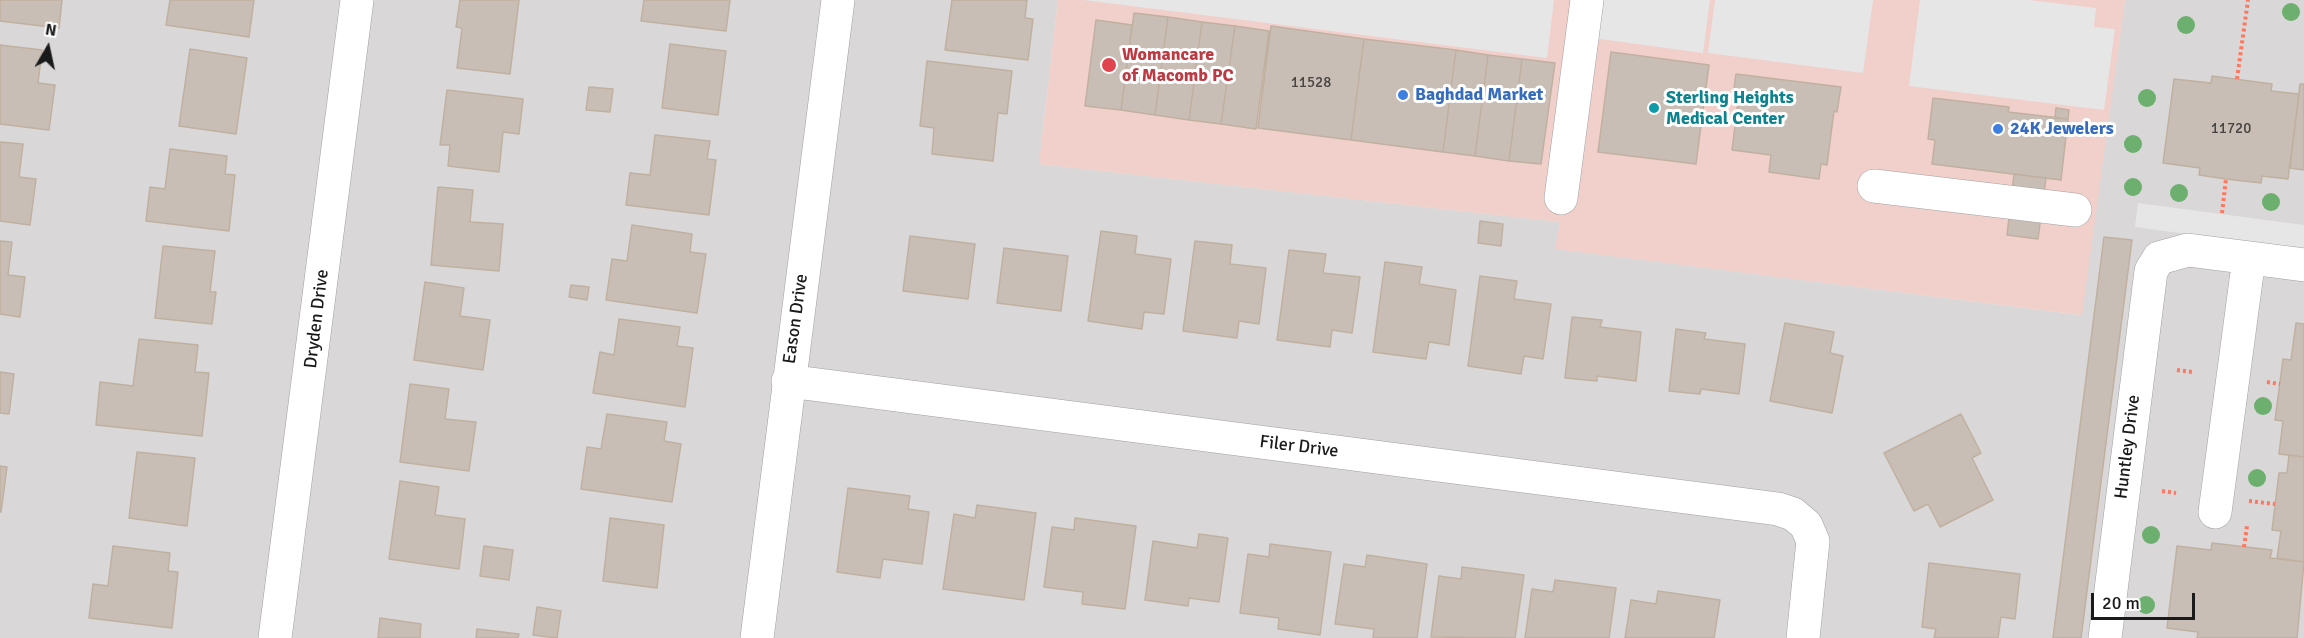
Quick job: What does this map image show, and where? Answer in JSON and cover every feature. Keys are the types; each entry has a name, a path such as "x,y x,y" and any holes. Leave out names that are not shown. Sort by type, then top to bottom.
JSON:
{"street":[{"name":"Dryden Drive","path":"275,638 357,0"},
{"name":"Eason Drive","path":"756,638 838,0"},
{"path":"1561,198 1587,0"},
{"path":"1874,186 2075,210"},
{"name":"Huntley Drive","path":"2105,638 2151,271 2160,258 2188,250 2249,258"},
{"path":"2229,506 2249,258 2304,265"},
{"name":"Filer Drive","path":"788,381 1778,509 1793,514 1806,525 1813,541 1803,638"}],"path":[{"path":"2237,79 2248,0"},
{"path":"2222,213 2226,179"},
{"path":"2177,370 2192,372"},
{"path":"2162,491 2176,493"},
{"path":"2229,506 2275,504"}],"shaded area":[{"path":"0,0 1058,0 1039,164 1560,222 1556,249 2081,315 2125,0 2304,0 2304,638 0,638"},
{"path":"1058,0 2125,0 2082,315 1555,249 1560,222 1039,164"},
{"path":"1083,0 1554,0 1547,58"},
{"path":"1598,0 1710,0 1703,53 1593,38"},
{"path":"1715,0 1873,0 1863,73 1708,53"},
{"path":"1920,0 2029,0 2096,8 2094,27 2115,29 2104,110 1909,86"},
{"path":"2138,203 2304,225 2304,250 2135,227"}],"building":[{"path":"0,0 62,0 59,28 0,21"},
{"path":"170,0 254,0 249,37 166,25"},
{"path":"460,0 519,0 510,74 457,68 462,28 456,27"},
{"path":"644,0 730,0 726,31 641,21"},
{"path":"952,0 1027,0 1025,18 1033,19 1028,60 945,50"},
{"path":"1134,13 1168,17 1155,115 1121,110"},
{"path":"1168,17 1202,22 1189,120 1155,115"},
{"name":"Womancare of Macomb PC","path":"1096,20 1132,25 1121,110 1085,106"},
{"path":"1202,22 1235,26 1221,124 1189,120"},
{"path":"1235,26 1269,31 1256,129 1221,124"},
{"path":"1271,26 1364,39 1351,140 1258,128"},
{"name":"Baghdad Market","path":"1364,39 1456,50 1443,152 1351,140"},
{"path":"670,44 726,51 718,115 662,108"},
{"path":"0,45 42,50 38,83 55,85 49,130 0,124"},
{"path":"190,49 247,58 236,134 179,126"},
{"path":"1456,50 1488,55 1475,156 1443,152"},
{"name":"Sterling Heights Medical Center","path":"1611,52 1709,65 1696,164 1598,152"},
{"path":"1488,55 1522,59 1509,161 1475,156"},
{"path":"1522,59 1555,63 1541,164 1509,161"},
{"path":"927,61 1012,71 1007,114 998,113 993,161 932,154 934,128 920,126"},
{"path":"1736,74 1841,87 1837,112 1834,111 1827,165 1821,164 1819,179 1769,172 1771,155 1732,150 1738,102 1732,102"},
{"path":"2212,76 2272,84 2271,91 2299,94 2288,179 2262,176 2261,183 2226,179 2199,175 2200,168 2163,163 2174,79 2211,83"},
{"path":"2300,84 2304,84 2304,170 2290,168"},
{"path":"589,87 613,89 610,112 586,110"},
{"path":"447,90 523,99 519,134 503,132 499,172 448,166 450,145 440,145"},
{"name":"24K Jewelers","path":"1933,98 2009,107 2008,112 2068,119 2061,180 1932,164 1935,140 1928,139"},
{"path":"2056,108 2069,110 2068,119 2055,118"},
{"path":"655,135 710,141 707,159 716,160 709,215 626,205 630,173 650,175"},
{"path":"0,142 23,144 19,177 36,179 30,225 0,221"},
{"path":"170,149 227,156 225,174 235,175 229,231 146,221 150,187 165,189"},
{"path":"2014,174 2046,178 2038,239 2007,235"},
{"path":"438,187 473,190 470,222 503,224 499,271 431,265"},
{"path":"1480,221 1503,224 1501,246 1478,243"},
{"path":"632,225 692,234 690,252 706,254 697,313 606,300 612,259 627,261"},
{"path":"1101,231 1137,236 1135,254 1171,259 1164,314 1144,312 1142,329 1088,321"},
{"path":"910,236 975,244 968,299 903,291"},
{"path":"2104,237 2132,240 2081,638 2053,638"},
{"path":"0,241 12,242 8,275 25,277 20,317 0,314"},
{"path":"1195,241 1232,245 1230,264 1266,268 1259,324 1239,321 1237,338 1183,331"},
{"path":"163,246 215,251 210,292 216,292 212,324 155,318"},
{"path":"1004,248 1068,256 1061,311 997,303"},
{"path":"1289,250 1326,254 1323,273 1360,277 1352,333 1332,330 1330,347 1277,340"},
{"path":"1385,262 1422,267 1419,284 1456,290 1449,345 1429,342 1426,359 1373,352"},
{"path":"1480,276 1517,281 1514,299 1551,304 1543,359 1524,356 1521,374 1468,366"},
{"path":"425,282 464,288 460,316 490,320 483,370 414,360"},
{"path":"571,285 589,287 587,300 569,297"},
{"path":"1572,317 1602,320 1600,327 1641,332 1636,381 1597,376 1597,381 1565,378"},
{"path":"619,319 680,327 677,346 693,348 685,407 593,393 600,352 614,355"},
{"path":"1785,323 1834,332 1830,353 1843,356 1832,413 1770,401"},
{"path":"2296,323 2304,324 2304,457 2279,454 2283,421 2275,420 2283,359 2291,360"},
{"path":"1676,329 1706,333 1704,339 1745,344 1739,394 1701,389 1700,394 1669,391"},
{"path":"139,339 198,345 195,372 209,373 202,436 96,425 100,382 133,386"},
{"path":"0,372 14,374 9,414 0,413"},
{"path":"410,384 449,389 445,419 476,422 469,471 400,462"},
{"path":"607,414 667,422 664,441 681,444 672,502 581,489 587,447 601,449"},
{"path":"1961,414 1981,453 1972,458 1993,500 1940,527 1928,504 1914,511 1884,453"},
{"path":"137,452 195,458 187,526 129,518"},
{"path":"2289,455 2304,457 2304,562 2277,558 2281,531 2272,530 2279,473 2287,473"},
{"path":"0,466 7,467 1,512 0,512"},
{"path":"400,481 439,487 435,515 465,519 459,569 389,559"},
{"path":"848,488 910,496 908,509 929,512 922,564 883,559 880,578 837,572"},
{"path":"977,505 1036,513 1024,600 943,589 954,514 975,518"},
{"path":"610,518 664,525 657,588 603,581"},
{"path":"1075,518 1136,526 1125,609 1082,604 1083,592 1044,587 1052,527 1074,530"},
{"path":"1199,534 1228,538 1219,602 1189,598 1188,606 1145,600 1153,541 1197,548"},
{"path":"2212,543 2272,550 2270,558 2304,562 2297,638 2197,638 2198,632 2167,628 2177,546 2211,550"},
{"path":"1270,544 1331,552 1320,635 1278,629 1279,618 1240,613 1248,554 1269,557"},
{"path":"113,546 170,553 168,571 178,572 172,628 89,618 93,584 108,586"},
{"path":"484,546 513,550 509,580 480,576"},
{"path":"1367,555 1427,564 1417,638 1373,638 1374,629 1335,624 1344,564 1365,567"},
{"path":"1929,563 2020,574 2015,619 2001,617 1998,638 1934,638 1936,629 1922,627"},
{"path":"1462,567 1524,575 1515,638 1431,637 1439,576 1461,579"},
{"path":"1555,580 1616,588 1609,638 1525,638 1532,589 1553,592"},
{"path":"1658,591 1720,600 1714,638 1625,638 1631,600 1656,604"},
{"path":"537,607 561,611 557,638 533,635"},
{"path":"380,618 421,624 420,638 378,638"},
{"path":"477,629 519,634 518,638 476,638"}],"place":[{"name":"Womancare of Macomb PC","path":"1109,65"},
{"name":"Baghdad Market","path":"1403,95"},
{"name":"Sterling Heights Medical Center","path":"1654,108"},
{"name":"24K Jewelers","path":"1998,129"}]}
